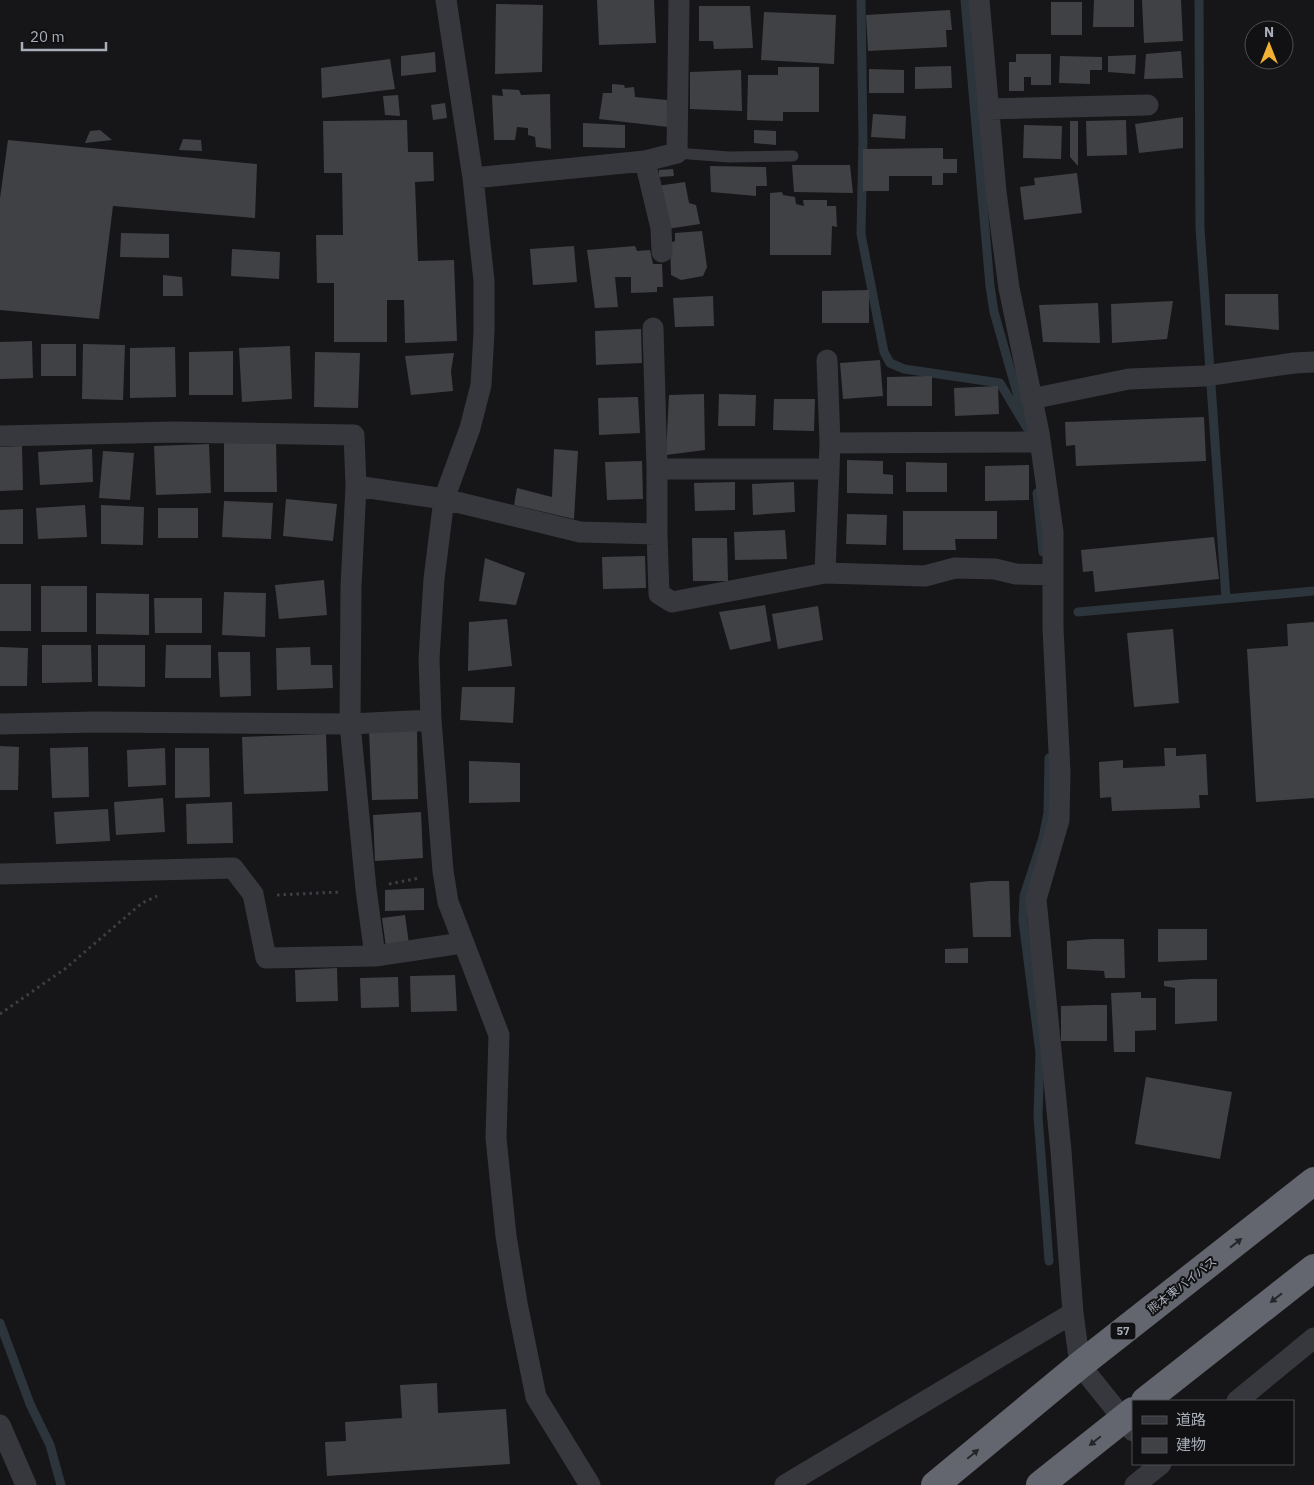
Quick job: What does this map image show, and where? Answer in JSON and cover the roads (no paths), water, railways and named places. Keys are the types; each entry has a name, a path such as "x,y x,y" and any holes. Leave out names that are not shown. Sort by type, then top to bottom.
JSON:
{"highway":[{"name":"熊本東バイパス","path":"935,1485 1080,1365 1314,1181"},
{"path":"1146,1400 1314,1268"},
{"path":"1040,1485 1129,1420"}],"street":[{"path":"446,0 473,178 484,281 481,385 470,428 444,500 434,579 429,659 431,720 443,872 448,902 462,943 499,1035 497,1148 506,1236 517,1304 536,1397 590,1485"},
{"path":"473,178 645,161 677,153 679,0"},
{"path":"979,0 996,192 1008,288 1040,442 1053,532 1053,628 1058,689 1059,820 1036,899 1061,1151 1073,1313 1080,1365 1129,1420"},
{"path":"988,109 1148,105"},
{"path":"645,161 661,228 662,252"},
{"path":"653,328 659,594 672,602 825,573 925,576 955,568 995,569 1016,574 1053,575"},
{"path":"825,573 830,443 827,360"},
{"path":"1031,399 1129,378 1205,376 1294,363 1314,362"},
{"path":"0,436 173,432 354,435 356,486 351,587 350,724 366,889 375,956"},
{"path":"830,443 1040,442"},
{"path":"657,469 829,469"},
{"path":"356,486 444,500 580,532 657,534"},
{"path":"0,724 107,722 350,724 431,720"},
{"path":"0,874 233,868 253,894 266,958 375,956 462,943"},
{"path":"785,1485 1073,1313"},
{"path":"1238,1400 1314,1338"},
{"path":"0,1425 26,1485"},
{"path":"1135,1485 1159,1465"}],"lane":[{"path":"677,153 729,157 793,156"}],"waterway":[{"path":"861,0 863,140 861,234 884,352 890,363 904,369 1000,383 1027,428"},
{"path":"965,0 990,286 994,312 1023,414"},
{"path":"1199,0 1200,228 1226,599"},
{"path":"1037,493 1043,552"},
{"path":"1078,612 1314,591"},
{"path":"1049,758 1048,813 1043,838 1024,896 1023,921 1040,1053 1038,1116 1049,1261"},
{"path":"0,1323 30,1404 50,1445 61,1485"}]}
